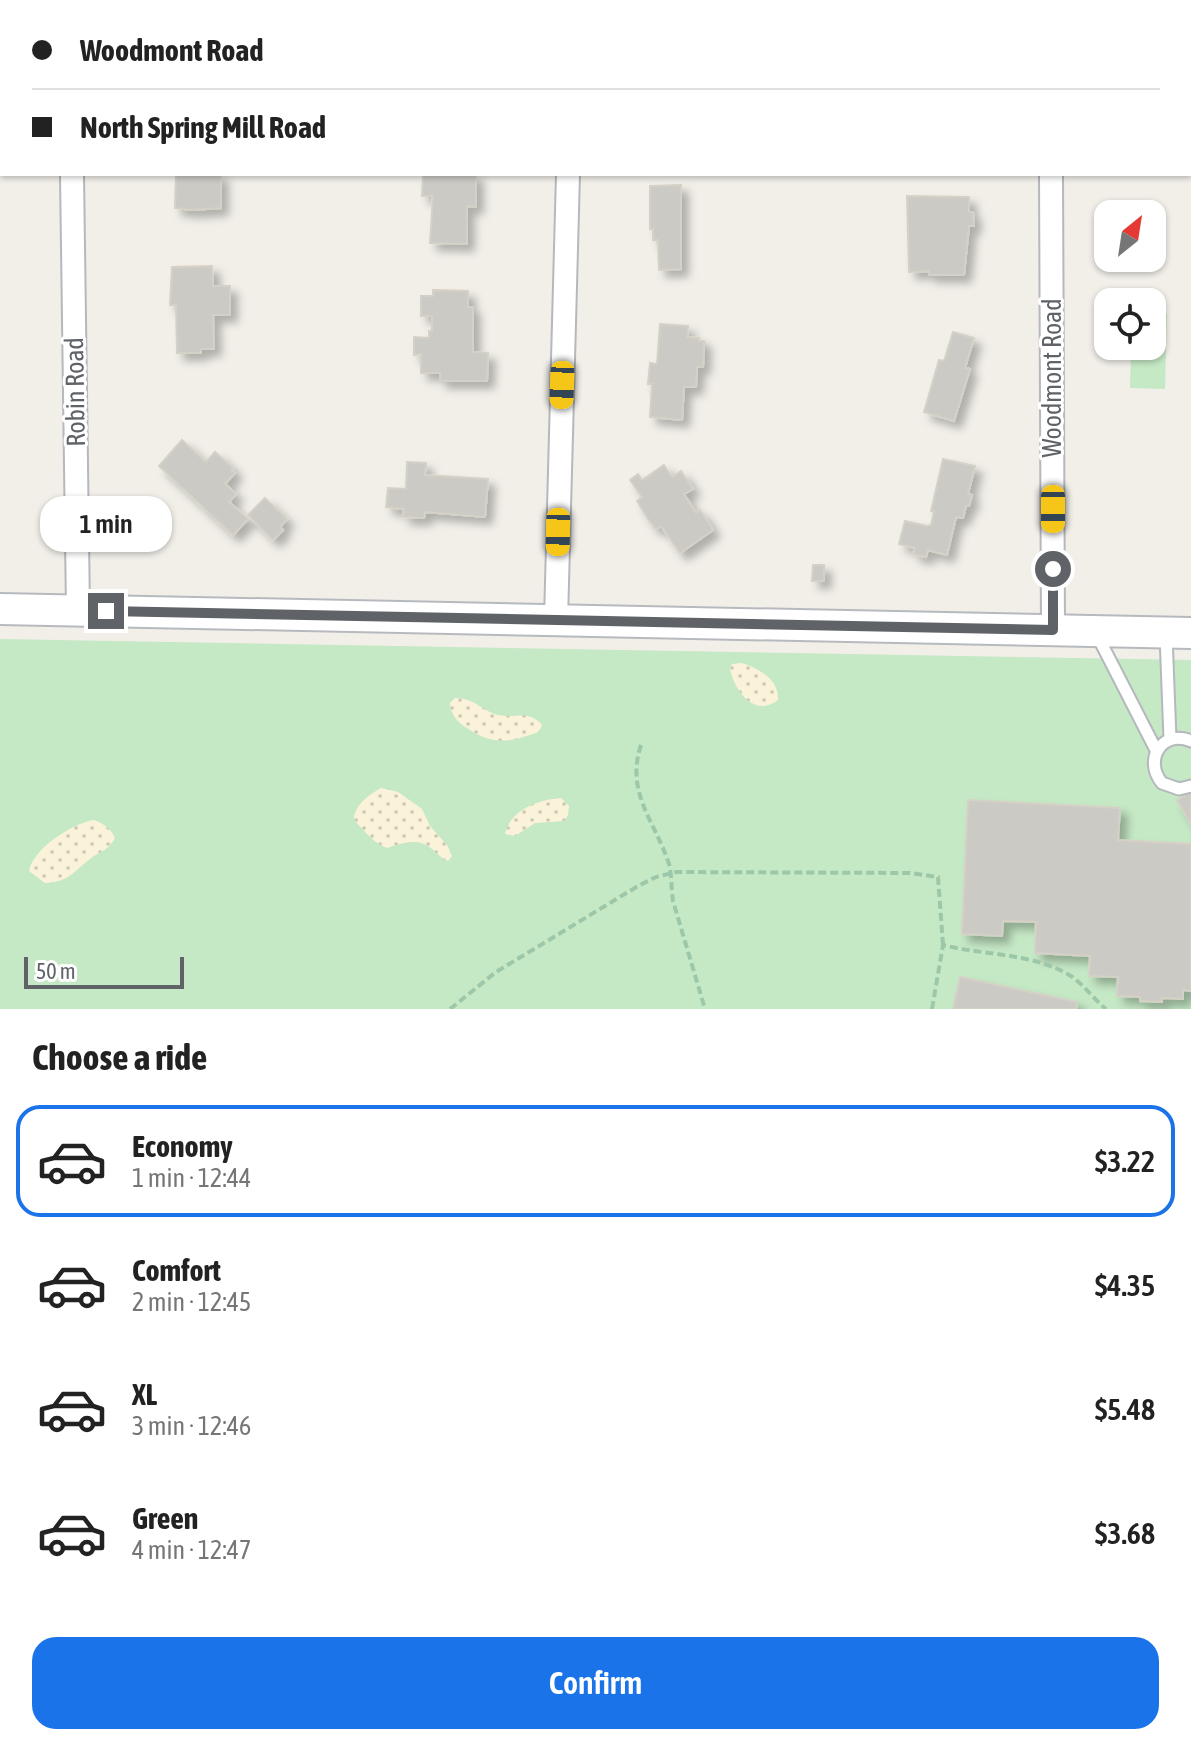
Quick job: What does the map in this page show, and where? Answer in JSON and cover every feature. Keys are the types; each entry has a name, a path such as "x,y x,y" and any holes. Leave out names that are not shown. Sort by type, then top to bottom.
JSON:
{"street":[{"name":"Robin Road","path":"72,176 78,610"},
{"path":"556,620 568,176"},
{"name":"Woodmont Road","path":"1051,176 1053,630"},
{"path":"0,609 1178,633"}],"lane":[{"path":"1095,631 1156,750 1153,768 1162,783 1179,789 1191,786"},
{"path":"1170,739 1178,633"},
{"path":"1156,750 1170,739 1179,737 1191,741"}],"path":[{"path":"641,745 635,762 638,793 670,867 673,901 705,1009"},
{"path":"450,1009 496,972 656,877 670,874 910,873 938,877 943,945 932,1009"},
{"path":"943,945 975,953 1026,958 1064,972 1106,1009"}],"green space":[{"path":"1131,360 1166,360 1165,389 1130,388"},
{"path":"0,639 1191,660 1191,1009 0,1009"}],"sand":[{"path":"742,663 755,668 772,681 778,700 762,706 741,694 730,669 732,664"},
{"path":"455,698 468,700 498,715 532,717 542,725 539,732 519,738 485,738 455,718 450,703"},
{"path":"381,788 398,792 422,809 430,826 447,845 452,856 448,861 421,843 382,846 354,820 359,805"},
{"path":"561,798 569,806 564,821 535,823 515,836 505,834 519,812 543,801"},
{"path":"94,820 106,827 115,838 107,848 60,881 45,883 29,871 38,854 55,838 75,826"}],"building":[{"path":"176,176 221,176 221,208 175,208"},
{"path":"423,176 476,176 476,207 467,206 467,244 430,243 433,196 422,196"},
{"path":"681,185 681,269 659,270 658,240 653,240 653,229 650,229 650,186"},
{"path":"907,196 969,197 969,212 973,212 974,226 969,226 964,275 909,272"},
{"path":"212,266 213,286 230,286 230,315 213,315 214,349 201,349 201,353 177,353 176,305 170,305 172,267"},
{"path":"433,290 468,291 468,307 473,307 473,352 488,353 487,381 440,381 440,373 421,373 421,354 414,355 414,337 429,338 429,331 432,331 432,316 421,316 421,296 433,296"},
{"path":"660,324 688,326 687,337 704,341 703,367 697,367 696,387 684,387 682,420 650,417 650,363 657,364"},
{"path":"953,332 974,338 965,368 970,369 954,421 924,412 939,360 944,361"},
{"path":"182,440 206,462 215,452 233,468 231,470 235,473 225,484 236,494 229,502 248,519 233,535 159,466"},
{"path":"943,459 975,466 968,494 972,495 969,506 966,506 963,518 956,517 947,555 928,550 926,557 913,554 915,548 899,544 905,521 931,525 934,512 931,511"},
{"path":"407,462 426,463 425,475 488,479 485,517 425,512 424,518 403,517 404,509 386,507 388,488 406,489"},
{"path":"664,465 672,477 681,471 693,489 684,494 696,513 700,510 713,530 680,553 661,526 656,529 648,519 637,501 642,497 630,480 638,474 642,480"},
{"path":"265,498 287,519 280,527 283,530 273,540 248,515"},
{"path":"813,565 824,565 824,581 812,581"},
{"path":"1191,792 1191,824 1177,800"},
{"path":"968,800 1120,808 1118,840 1191,844 1191,991 1183,990 1183,999 1162,998 1162,1002 1117,996 1118,977 1089,976 1090,956 1035,953 1036,922 1003,921 1002,936 962,934"},
{"path":"960,977 1077,1002 1076,1009 953,1009"}],"route":[{"path":"106,611 1053,630 1053,569"}]}
